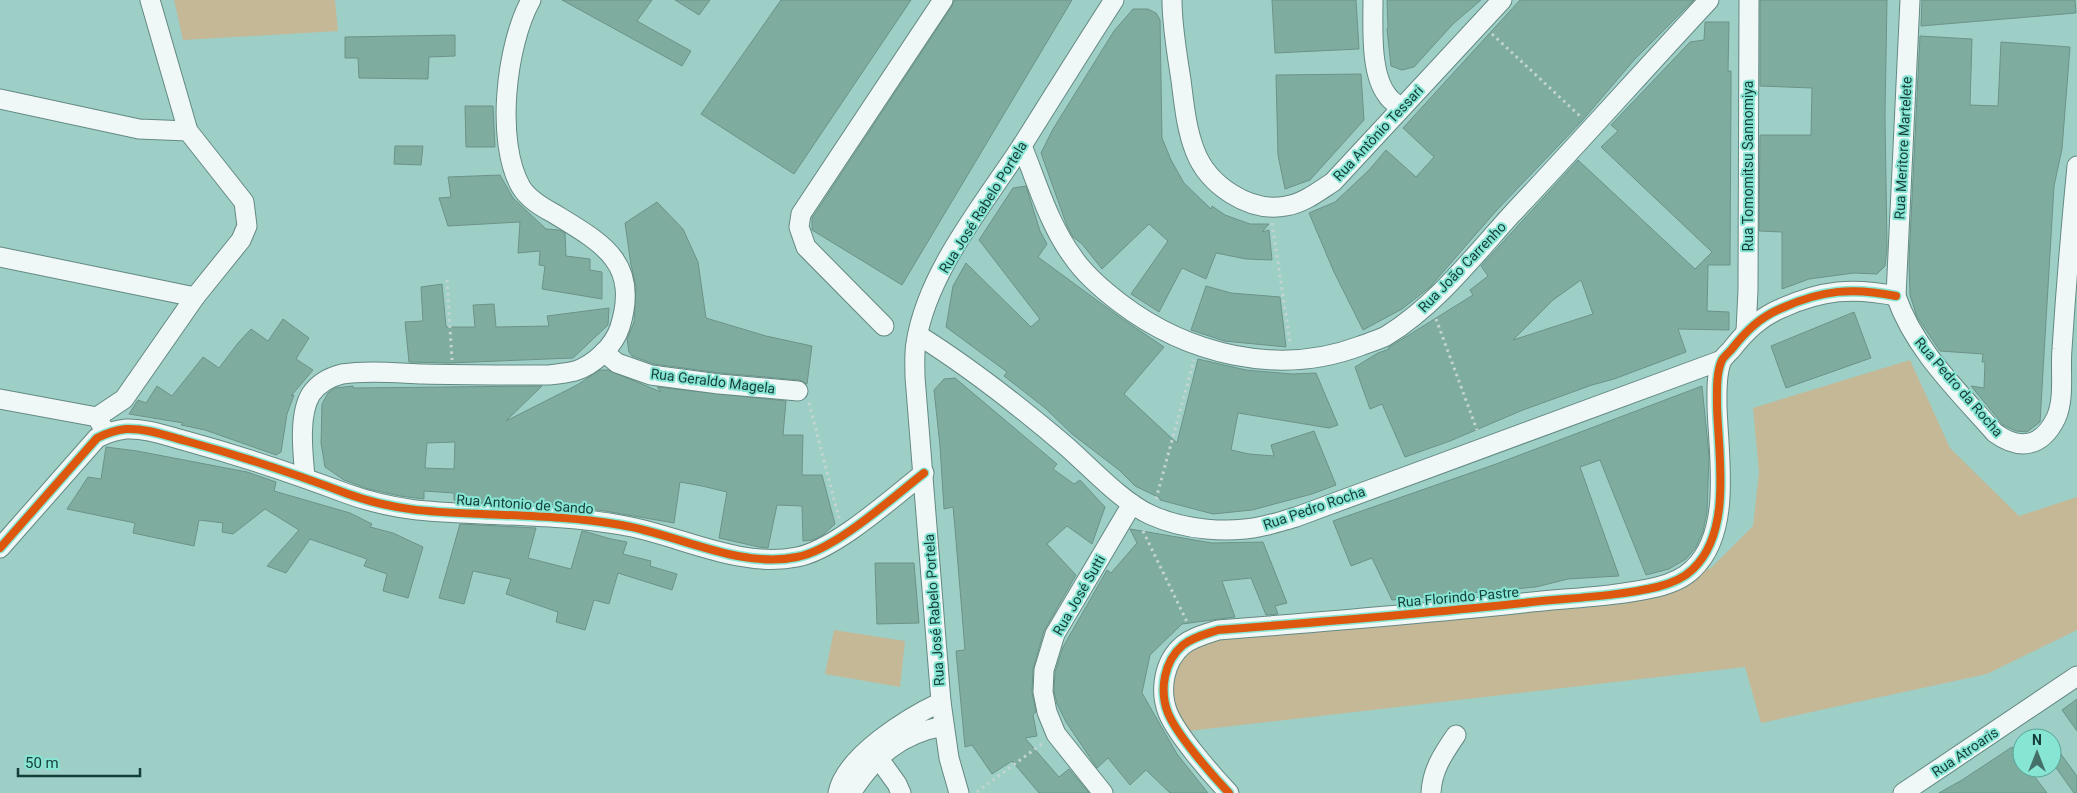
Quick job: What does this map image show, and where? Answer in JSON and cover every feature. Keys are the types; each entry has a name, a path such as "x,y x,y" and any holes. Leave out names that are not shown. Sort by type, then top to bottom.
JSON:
{"street":[{"path":"0,399 97,417 124,399 195,297 241,240 247,226 244,202 188,131 150,0"},
{"path":"305,477 303,430 304,416 310,396 318,386 341,374 376,372 549,375 576,370 593,362 604,352 618,334 623,317 625,282 621,269 612,254 589,235 538,204 522,190 511,167 508,142 507,88 512,54 531,0"},
{"path":"884,326 806,247 799,227 801,214 943,0"},
{"name":"Rua José Rabelo Portela","path":"968,792 949,758 941,702 915,377 918,335 926,306 937,280 976,213 1022,146 1114,0"},
{"path":"1373,0 1375,61 1386,94 1401,108"},
{"name":"Rua Antônio Tessari","path":"1169,2 1187,124 1195,152 1205,170 1220,186 1244,200 1265,206 1286,206 1306,200 1333,182 1502,0"},
{"name":"Rua João Carrenho","path":"1022,146 1058,231 1073,258 1100,288 1135,314 1170,335 1209,350 1245,357 1287,360 1318,358 1350,350 1384,337 1417,315 1471,259 1709,0"},
{"name":"Rua Tomomitsu Sannomiya","path":"1746,331 1748,290 1749,0"},
{"name":"Rua Meritore Martelete","path":"1896,296 1910,0"},
{"path":"0,98 140,129 188,131"},
{"name":"Rua Pedro da Rocha","path":"1896,296 1903,317 1920,345 1994,433 2005,441 2015,444 2034,443 2051,426 2057,415 2060,402 2061,351 2077,166"},
{"path":"0,257 195,297"},
{"path":"1722,360 1746,331 1768,314 1819,294 1844,290 1871,291 1896,296"},
{"name":"Rua Pedro Rocha","path":"918,335 986,380 1052,434 1132,504 1152,515 1197,528 1227,530 1262,527 1296,517 1722,360"},
{"name":"Rua Geraldo Magela","path":"604,352 617,363 651,375 719,384 798,391"},
{"name":"Rua Florindo Pastre","path":"1229,793 1180,732 1168,713 1164,696 1164,676 1171,659 1182,646 1195,638 1218,630 1462,610 1609,594 1658,586 1677,579 1692,570 1702,558 1712,539 1718,514 1721,486 1717,384 1722,360"},
{"path":"0,548 97,438 106,434 97,417"},
{"name":"Rua Antonio de Sando","path":"106,434 128,429 146,431 225,452 305,477 378,504 396,508 414,511 578,518 624,525 694,545 742,556 776,560 797,557 813,552 844,534 924,473"},
{"name":"Rua José Sutti","path":"1103,793 1056,734 1047,712 1043,692 1044,670 1055,634 1132,504"},
{"name":"Rua Atroaris","path":"1903,793 2077,676"},
{"path":"838,793 850,770 874,752 908,720 941,702"},
{"path":"851,793 862,777 874,752 893,745 912,734 944,726"},
{"path":"1431,793 1432,779 1436,768 1456,736"},
{"path":"874,752 901,793"}],"path":[{"path":"1491,34 1584,120"},
{"path":"1272,220 1290,346"},
{"path":"447,280 453,374"},
{"path":"1434,316 1477,430"},
{"path":"1155,500 1195,357"},
{"path":"798,391 806,390 844,534"},
{"path":"1140,523 1188,624"},
{"path":"968,792 1045,742"}],"shaded area":[{"path":"174,0 335,0 338,31 183,40"},
{"path":"1910,360 1950,448 2019,516 2077,497 2077,630 1987,674 1761,723 1745,667 1180,732 1164,696 1182,646 1218,630 1677,579 1711,568 1753,526 1759,472 1753,408"},
{"path":"834,630 905,641 900,687 825,674"}],"building":[{"path":"562,0 652,0 637,21 691,51 682,66"},
{"path":"675,0 710,0 699,15"},
{"path":"781,0 911,0 794,174 701,114"},
{"path":"954,0 1072,0 902,285 812,230 812,218 952,6"},
{"path":"1272,0 1356,0 1359,49 1275,53"},
{"path":"1387,0 1481,0 1453,24 1414,67 1402,70 1391,66 1387,29"},
{"path":"1520,0 1694,0 1634,60 1581,122 1496,211 1430,287 1402,309 1363,330 1334,272 1309,213 1335,202 1369,170 1386,150 1416,177 1434,157 1403,128"},
{"path":"1760,0 1887,0 1885,115 1887,248 1885,266 1877,274 1854,273 1809,279 1782,289 1782,232 1759,231 1760,135 1811,135 1812,88 1760,86"},
{"path":"1922,0 2075,0 2076,13 1921,26"},
{"path":"1133,9 1148,9 1156,13 1160,20 1162,138 1171,160 1184,183 1211,209 1212,206 1225,215 1250,224 1269,224 1262,232 1269,230 1272,260 1246,259 1216,253 1206,279 1182,268 1159,312 1131,294 1168,241 1149,224 1102,269 1082,244 1073,237 1067,226 1041,153 1053,129 1114,31"},
{"path":"1705,22 1729,22 1728,71 1731,71 1730,265 1708,265 1707,311 1729,312 1729,330 1678,329 1686,352 1523,410 1450,441 1405,457 1382,404 1370,409 1355,367 1378,353 1389,349 1473,295 1470,290 1488,276 1481,266 1578,160 1695,269 1712,252 1601,147 1618,131 1611,125 1690,42 1704,40","holes":["1581,280 1593,314 1513,340 1553,300"]},
{"path":"455,35 455,56 429,57 428,79 359,78 358,58 345,58 345,37"},
{"path":"1920,36 1972,39 1970,105 1998,106 2001,42 2070,47 2062,149 2054,186 2040,422 2027,432 2016,431 2003,425 1971,386 1984,388 1985,362 1982,362 1983,354 1940,351 1917,317 1910,295 1909,260"},
{"path":"1361,74 1364,120 1310,180 1285,189 1278,155 1276,75"},
{"path":"465,106 493,106 495,147 466,147"},
{"path":"395,146 423,146 421,165 394,164"},
{"path":"500,175 513,198 546,229 559,230 565,233 566,256 590,259 590,270 602,272 602,299 542,289 545,266 539,265 540,251 518,253 520,222 448,226 439,198 451,197 448,177"},
{"path":"1026,186 1040,231 1047,244 1038,257 1164,347 1124,394 1177,443 1198,359 1246,370 1292,374 1316,373 1338,425 1329,428 1238,413 1231,450 1274,456 1271,445 1314,431 1336,485 1312,494 1252,510 1213,514 1160,500 1160,498 1135,486 1119,470 1072,434 1045,408 1004,376 1007,372 946,327 953,286 966,263 1031,327 1040,319 979,240 1013,188"},
{"path":"657,202 683,229 698,262 706,318 766,336 812,346 807,384 799,380 720,373 654,364 632,356 629,352 627,339 634,322 636,286 625,223"},
{"path":"442,284 446,327 475,327 473,305 494,304 496,327 549,326 547,316 609,308 608,325 573,358 449,363 409,362 405,322 423,321 421,287"},
{"path":"1206,286 1231,293 1280,297 1286,347 1224,341 1191,330"},
{"path":"1854,312 1871,358 1786,388 1771,346"},
{"path":"283,319 309,338 296,359 313,370 291,396 294,395 287,414 281,452 276,455 205,430 181,425 183,423 129,414 138,400 146,403 157,386 172,396 203,357 219,368 251,329 268,341"},
{"path":"600,370 608,370 661,392 657,387 786,401 783,435 803,435 802,475 822,475 835,524 823,535 813,540 803,541 802,506 777,505 768,548 759,547 719,538 727,492 702,486 680,482 674,523 605,511 523,501 522,504 466,502 454,500 454,493 424,491 424,499 400,496 368,489 344,480 325,467 321,443 322,404 328,393 335,388 353,386 353,388 542,386 506,421 577,385","holes":["455,442 454,469 425,468 427,443"]},
{"path":"955,378 1057,464 1053,469 1074,484 1080,480 1105,507 1092,544 1067,526 1047,544 1076,575 1044,631 1033,669 1032,692 1036,712 1033,715 1037,736 1025,738 1059,777 1069,769 1089,793 1039,793 1012,761 992,774 972,745 965,747 956,651 965,650 955,528 953,507 944,509 934,390 944,379"},
{"path":"1702,386 1709,456 1707,512 1703,531 1696,547 1686,559 1669,569 1646,575 1600,460 1580,467 1619,576 1568,579 1536,587 1392,600 1372,558 1351,566 1333,521 1496,464"},
{"path":"106,447 247,472 276,482 274,491 350,513 372,524 370,527 393,533 423,547 408,598 383,591 387,574 364,566 367,559 310,539 286,573 267,566 299,530 265,509 233,534 222,532 223,523 199,520 194,546 133,533 135,523 67,509 88,477 101,479"},
{"path":"460,524 536,528 528,558 571,569 582,531 587,532 627,542 623,554 651,561 650,566 677,574 672,590 618,573 609,604 594,600 585,630 556,622 558,612 506,594 511,579 473,571 464,604 439,598"},
{"path":"1130,529 1212,543 1263,542 1287,603 1275,606 1278,614 1266,615 1251,578 1222,581 1235,617 1182,624 1150,655 1142,693 1177,754 1208,793 1170,793 1146,770 1130,785 1108,758 1097,768 1066,722 1057,704 1054,691 1055,672 1063,647 1107,570 1111,573 1137,543"},
{"path":"875,563 914,563 919,623 877,624"},
{"path":"2077,699 2077,731 2062,710"},
{"path":"2012,747 2012,778 2036,778 2047,793 1939,793"},
{"path":"2062,756 2077,776 2077,793 2074,793 2062,776"}],"cycle path":[{"path":"1229,793 1187,743 1173,722 1165,704 1164,686 1168,667 1171,659 1187,642 1218,630 1607,595 1657,587 1676,580 1693,569 1706,553 1714,534 1720,491 1717,388 1720,365 1723,359 1760,320 1797,302 1824,294 1852,291 1896,296"},
{"path":"0,548 97,438 111,432 126,429 149,431 207,447 382,504 430,511 552,517 604,522 642,529 731,555 753,558 797,557 812,552 863,522 924,473"}]}
